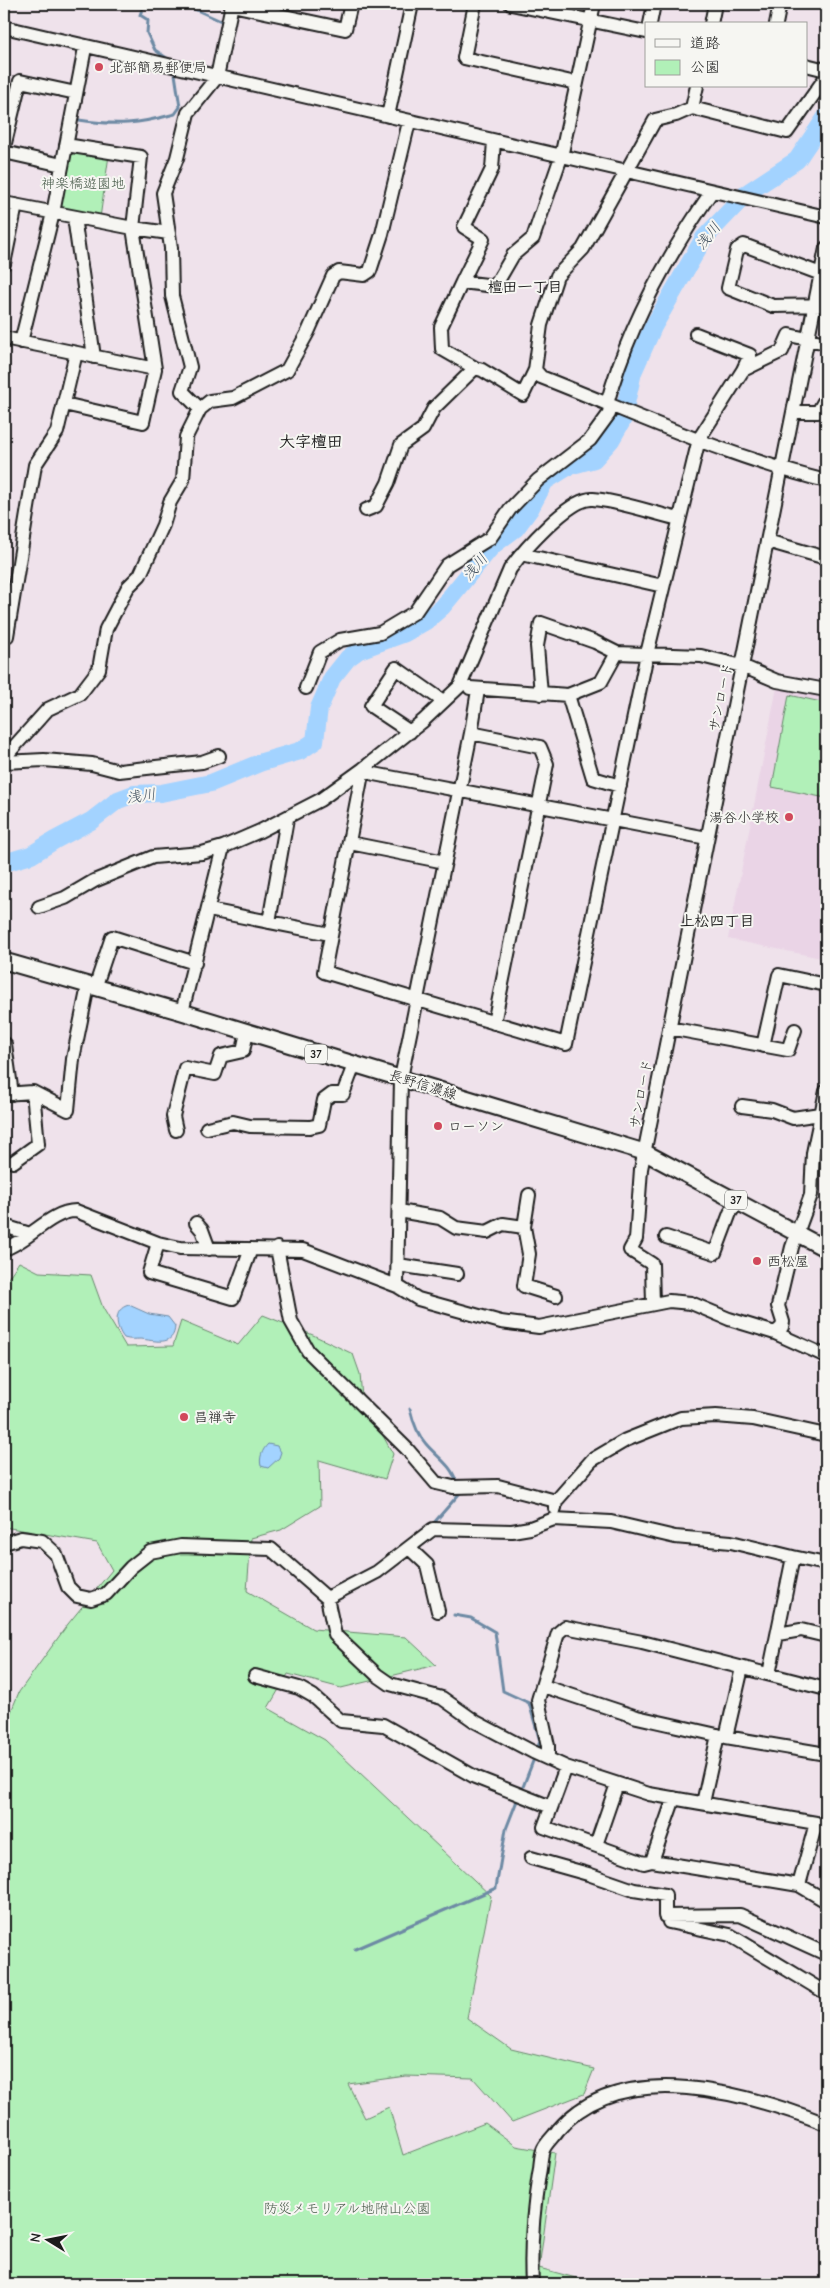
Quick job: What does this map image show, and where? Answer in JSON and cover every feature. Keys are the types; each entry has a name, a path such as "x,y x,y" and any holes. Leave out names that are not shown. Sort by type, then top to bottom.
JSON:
{"main road":[{"name":"長野信濃線","path":"4,962 182,1012 644,1152 826,1249"}],"street":[{"path":"200,409 182,391 190,368 172,296 169,233 163,193 177,158 188,113 217,77 232,4 291,10 345,29 351,4"},
{"path":"388,116 412,4"},
{"path":"475,4 464,58 576,83"},
{"path":"511,4 534,6 590,22 645,32"},
{"path":"462,282 495,286 512,255 533,238 561,157 594,4"},
{"path":"650,22 654,4"},
{"path":"711,22 715,4"},
{"path":"776,22 780,4"},
{"path":"4,27 85,48 826,218"},
{"path":"21,342 53,213 85,48"},
{"path":"808,66 826,70"},
{"path":"494,142 492,169 464,227 483,239 441,327 442,349 523,395 535,370 541,325 556,276 582,249 655,120 676,116 692,108 787,132 826,77"},
{"path":"4,147 20,81 76,93"},
{"path":"692,108 697,88"},
{"path":"4,760 48,709 80,694 98,669 106,629 128,587 140,575 163,525 170,502 182,480 186,438 200,409 210,401 233,398 287,370 308,332 333,276 339,272 364,275 370,271 382,234 409,122"},
{"path":"64,404 144,422 155,369 133,228 141,157 66,145"},
{"path":"4,152 62,165"},
{"path":"306,688 320,652 340,640 380,632 416,612 447,565 490,538 510,509 538,480 590,440 609,414 616,370 642,312 691,222 715,192"},
{"path":"4,264 10,204 133,228 169,233"},
{"path":"74,217 94,357"},
{"path":"821,274 744,245 737,250 728,288 773,306 821,304"},
{"name":"サンロード","path":"653,1304 652,1264 630,1250 636,1239 644,1152 781,470 809,339 821,304 821,274 826,248"},
{"path":"363,769 324,972 566,1044 647,654 699,439 743,370 750,355 696,334"},
{"path":"743,370 782,352 789,335 826,343"},
{"path":"4,338 155,369"},
{"path":"4,636 7,636 35,465 57,432 76,353"},
{"path":"366,510 376,506 388,483 401,445 423,429 434,408 475,368"},
{"path":"535,370 541,377 637,418 781,470 826,481"},
{"path":"794,412 818,412 826,398"},
{"path":"39,907 65,898 94,881 153,857 202,853 223,847 287,819 320,800 363,769 410,732 460,686 482,639 499,591 521,554 570,507 591,499 679,519"},
{"path":"767,541 826,558"},
{"path":"521,554 663,586"},
{"path":"541,694 537,646 541,623 595,642 618,653 701,656 742,666 777,681 826,690"},
{"path":"460,686 478,690 568,695 601,682 618,653"},
{"path":"410,732 371,706 396,668 443,701"},
{"path":"397,1286 401,1078 472,733 478,690"},
{"path":"568,695 594,778 620,786"},
{"path":"472,733 540,747 547,764 494,1023"},
{"path":"4,760 44,760 92,764 119,771 202,762 219,756"},
{"path":"363,769 374,774 707,838"},
{"path":"269,922 287,819"},
{"path":"350,843 445,862"},
{"path":"182,1012 209,910 223,847"},
{"path":"209,910 330,934"},
{"path":"5,1044 8,1094 33,1092 68,1110 73,1059 92,987 112,937 195,963"},
{"path":"763,1046 779,975 826,985"},
{"path":"669,1028 788,1050 795,1030"},
{"path":"176,1130 173,1116 185,1068 215,1074 221,1056 243,1051 247,1032"},
{"path":"206,1128 233,1122 250,1126 310,1127 318,1125 324,1100 332,1094 344,1094 354,1065"},
{"path":"775,1334 782,1327 783,1322 778,1306 797,1233 811,1195 813,1153 823,1115 826,1091"},
{"path":"14,1162 38,1144 33,1092"},
{"path":"742,1106 772,1110 793,1118 823,1115"},
{"path":"529,1195 524,1227 529,1254 524,1286 556,1296"},
{"path":"666,1237 715,1253 730,1213 738,1201"},
{"path":"4,1249 20,1244 30,1234 67,1211 76,1210 158,1244 180,1248 277,1248 303,1250 397,1286 418,1299 501,1322 533,1328 566,1323 669,1301 691,1303 729,1319 775,1334 826,1356"},
{"path":"399,1211 440,1218 456,1228 487,1232 503,1224 524,1227"},
{"path":"196,1223 202,1230 209,1249"},
{"path":"4,1226 30,1234"},
{"path":"158,1244 149,1273 233,1298 252,1249"},
{"path":"277,1248 291,1321 308,1351 407,1449 436,1483 453,1487 498,1486 519,1493 556,1501"},
{"path":"398,1265 457,1274"},
{"path":"554,1519 556,1501 592,1460 626,1440 680,1418 716,1416 753,1418 826,1435"},
{"path":"327,1598 377,1572 409,1548 426,1532 433,1529 512,1531 530,1528 554,1519 611,1522 675,1537 730,1542 826,1564"},
{"path":"4,1543 21,1538 42,1541 56,1554 68,1587 77,1596 91,1599 106,1594 131,1567 150,1552 181,1546 271,1549 327,1598 335,1635 377,1676 390,1684 442,1698 476,1722 566,1767 617,1784 649,1794 821,1825 799,1885"},
{"path":"409,1548 427,1565 438,1611"},
{"path":"769,1674 793,1557"},
{"path":"548,1758 548,1746 538,1700 558,1633 565,1627 632,1640 826,1689"},
{"path":"778,1634 801,1630 826,1636"},
{"path":"703,1803 742,1668"},
{"path":"255,1676 299,1688 313,1696 341,1721 383,1726 475,1777 551,1807"},
{"path":"543,1686 637,1717 722,1736 826,1754"},
{"path":"566,1767 544,1827 644,1863 652,1861 799,1885 826,1901"},
{"path":"596,1845 617,1784"},
{"path":"652,1861 674,1798"},
{"path":"531,1858 588,1874 634,1890 664,1895 665,1921 730,1935 826,1993"},
{"path":"666,1916 740,1915 826,1954"},
{"path":"532,2284 530,2255 544,2148 570,2117 593,2101 616,2093 652,2089 703,2088 770,2104 826,2124"}],"shaded area":[{"name":"湯谷小学校","path":"777,687 826,696 826,959 728,939"}],"green space":[{"name":"神楽橋遊園地","path":"67,148 109,155 100,218 55,211"},
{"path":"789,695 826,703 826,798 772,787"},
{"name":"防災メモリアル地附山公園","path":"19,1262 39,1272 91,1275 103,1308 126,1347 173,1346 181,1321 238,1345 263,1315 313,1335 353,1354 360,1374 362,1398 393,1454 385,1479 319,1460 320,1506 281,1530 251,1538 247,1591 313,1629 406,1637 436,1665 341,1688 288,1674 268,1708 325,1740 491,1896 467,2018 511,2049 594,2069 584,2094 512,2122 473,2078 406,2076 348,2084 365,2118 389,2107 403,2155 485,2123 516,2146 555,2153 539,2268 598,2284 4,2284 4,1729 19,1692 68,1624 112,1570 97,1543 4,1527 4,1284"}],"water":[{"path":"129,1305 149,1314 168,1317 175,1326 174,1333 167,1340 162,1341 124,1338 119,1329 117,1319 120,1310"},
{"path":"268,1444 277,1446 281,1452 279,1458 268,1468 261,1466 260,1460"}],"waterway":[{"path":"144,4 140,15 148,20 147,33 155,50 171,61"},
{"path":"183,4 221,21"},
{"path":"79,120 128,123 175,114 180,107 175,74"},
{"name":"浅川","path":"4,863 31,855 91,821 118,800 134,794 161,793 211,783 262,762 300,751 315,741 319,708 332,678 348,658 359,650 405,633 426,621 442,607 492,546 516,528 530,509 545,481 569,466 594,459 611,440 622,421 633,372 653,327 704,238 747,193 797,160 826,117"},
{"path":"410,1409 420,1436 452,1472 457,1484"},
{"path":"432,1525 460,1493 459,1490"},
{"path":"454,1615 471,1618 495,1632 503,1691 529,1703 540,1741 537,1750"},
{"path":"521,1792 535,1756"},
{"path":"355,1949 496,1888 506,1829 518,1798"}],"place":[{"name":"北部簡易郵便局","path":"99,67"},
{"name":"湯谷小学校","path":"789,817"},
{"name":"ローソン","path":"438,1126"},
{"name":"西松屋","path":"757,1261"},
{"name":"昌禅寺","path":"184,1417"}],"district":[{"name":"檀田一丁目","path":"525,287"},
{"name":"大字檀田","path":"311,442"},
{"name":"上松四丁目","path":"717,921"}]}
